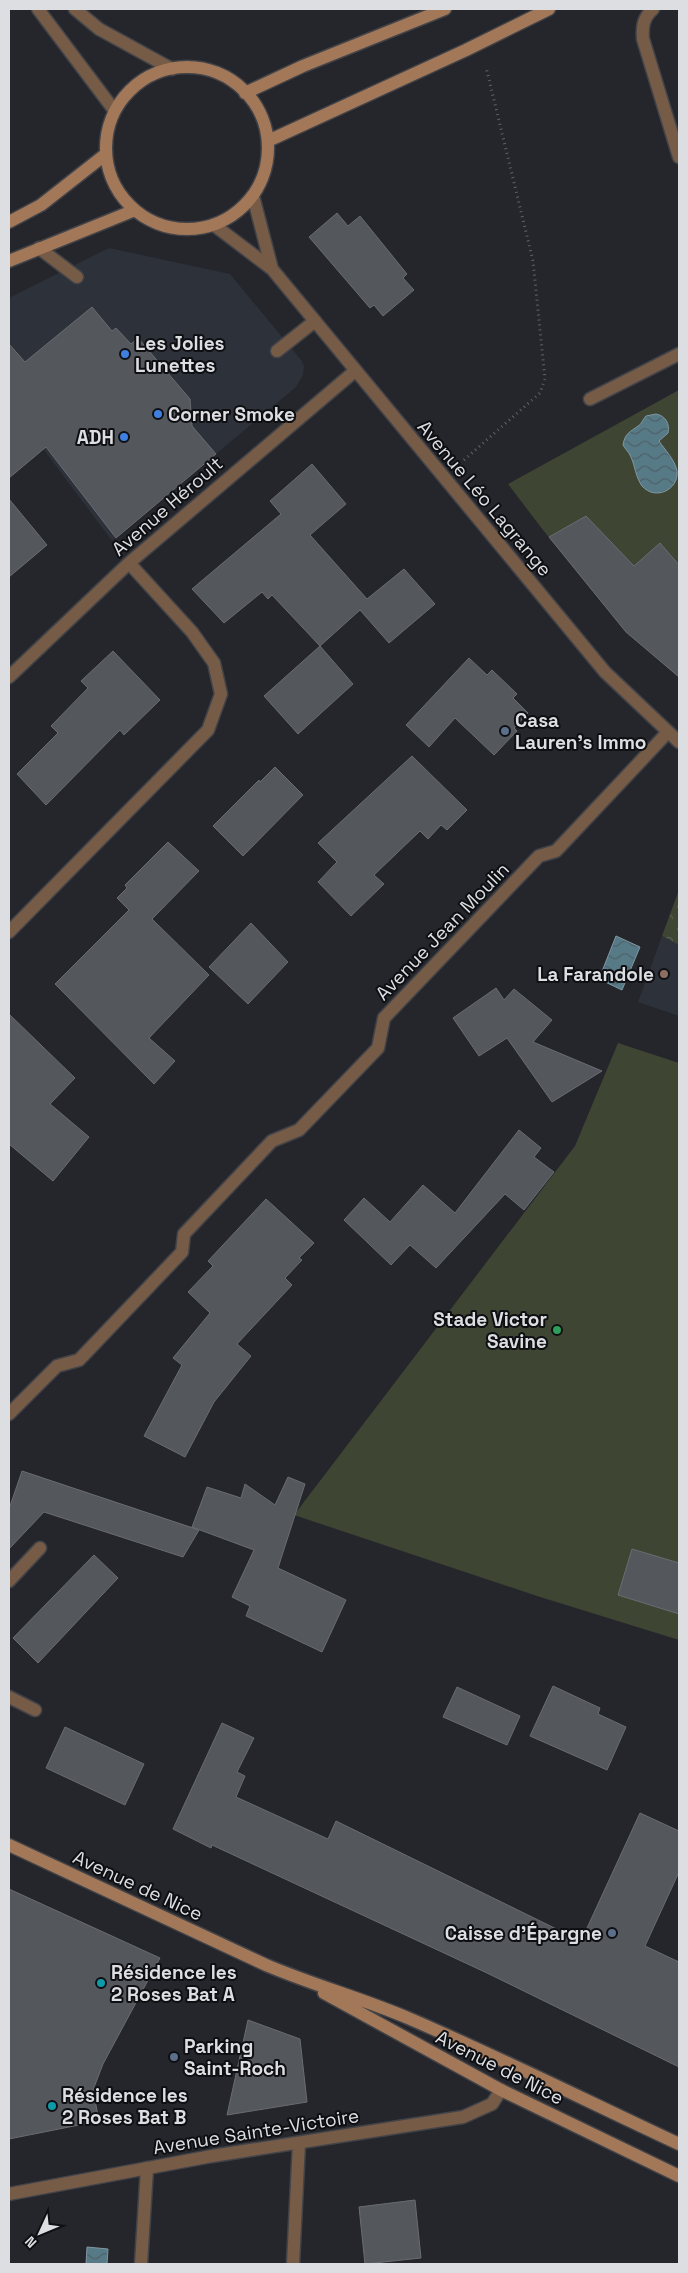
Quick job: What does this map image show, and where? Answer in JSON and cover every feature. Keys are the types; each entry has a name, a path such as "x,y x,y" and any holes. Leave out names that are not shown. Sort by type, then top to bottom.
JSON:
{"main road":[{"path":"245,93 303,66 445,9"},
{"path":"270,140 466,50 549,9"},
{"path":"188,65 208,68 228,77 245,93 261,113 270,140 267,170 253,196 236,213 214,225 186,230 159,224 135,210 121,195 110,176 106,154 108,130 114,110 131,90 150,76 172,69 188,65"},
{"path":"9,222 41,205 106,154"},
{"path":"9,262 135,210"},
{"name":"Avenue de Nice","path":"9,1845 217,1943 307,1983 343,2005 500,2090 679,2176"},
{"name":"Avenue de Nice","path":"307,1983 358,1998 408,2018 679,2144"}],"street":[{"path":"38,9 114,110"},
{"path":"75,9 100,29 172,69"},
{"path":"653,9 647,14 642,27 643,39 679,157"},
{"name":"Avenue Léo Lagrange","path":"253,196 272,269"},
{"name":"Avenue Léo Lagrange","path":"214,225 272,269 605,672 679,742"},
{"path":"39,248 77,277"},
{"path":"278,351 315,321"},
{"path":"590,398 679,354"},
{"name":"Avenue Héroult","path":"9,677 128,563 355,371"},
{"path":"9,932 208,730 221,694 214,663 192,632 128,563"},
{"name":"Avenue Jean Moulin","path":"9,1414 57,1366 79,1360 182,1252 184,1234 265,1148 272,1141 299,1130 378,1048 384,1018 539,856 556,851 668,732"},
{"path":"9,1581 40,1548"},
{"path":"9,1698 35,1710"},
{"name":"Avenue Sainte-Victoire","path":"9,2194 147,2168 463,2117 492,2104 500,2090"},
{"path":"292,2264 299,2143"},
{"path":"141,2264 147,2168"}],"path":[{"path":"464,460 540,393 545,379 533,261 486,63"}],"shaded area":[{"path":"109,248 230,274 302,361 304,366 303,375 296,387 112,541 9,403 9,298"},
{"name":"La Farandole","path":"662,936 679,945 679,1016 638,1002"}],"green space":[{"path":"679,390 679,677 626,632 508,484"},
{"path":"679,890 679,945 662,936"},
{"name":"Stade Victor Savine","path":"618,1043 679,1063 679,1640 537,1596 294,1515 575,1146"}],"water":[{"path":"656,414 665,419 668,424 668,433 659,441 676,467 677,478 670,488 659,493 653,493 642,486 631,457 623,445 630,431 640,424 646,416"},
{"path":"616,936 640,947 622,990 599,979"},
{"path":"87,2247 108,2249 107,2264 86,2264"}],"building":[{"path":"337,213 348,226 360,216 407,274 403,278 414,290 383,316 374,305 370,308 309,237"},
{"path":"92,307 112,331 116,328 131,344 138,338 190,399 192,426 216,454 116,538 46,447 9,478 9,344 25,362"},
{"path":"312,464 346,504 310,535 367,599 404,569 435,604 389,643 360,610 320,646 272,595 268,599 262,592 224,623 192,589 281,514 270,501"},
{"path":"9,499 47,545 9,577"},
{"path":"586,516 634,566 660,543 679,565 679,677 626,632 549,537"},
{"path":"320,646 353,684 298,734 264,696"},
{"path":"113,651 160,700 124,735 120,730 46,805 17,774 58,733 51,726 88,688 81,681"},
{"path":"469,658 487,675 492,670 517,694 513,698 528,713 514,728 517,731 494,755 455,718 429,747 406,725"},
{"path":"412,756 467,810 447,830 441,825 428,839 420,831 374,875 384,884 351,916 318,882 337,862 318,843"},
{"path":"275,767 303,795 243,856 213,826 259,780 260,782"},
{"path":"168,842 199,871 152,919 209,975 149,1038 175,1061 154,1084 55,984 129,910 117,898 127,888 125,885"},
{"path":"251,923 288,962 248,1004 209,967"},
{"path":"496,988 504,1000 514,989 552,1020 533,1042 602,1071 552,1102 507,1038 479,1056 453,1018"},
{"path":"9,1014 75,1078 50,1104 89,1137 53,1181 9,1144"},
{"path":"519,1130 541,1148 534,1157 554,1172 524,1210 505,1194 436,1268 410,1245 391,1265 344,1220 364,1198 390,1222 423,1185 455,1213"},
{"path":"266,1199 314,1243 299,1258 302,1260 285,1278 292,1285 237,1344 251,1356 214,1402 185,1457 144,1436 182,1365 173,1358 210,1313 188,1292 213,1266 208,1261"},
{"path":"22,1471 199,1530 183,1557 44,1512 9,1549 9,1509"},
{"path":"288,1477 305,1484 278,1568 346,1600 322,1652 246,1616 250,1606 232,1597 254,1550 192,1527 207,1487 241,1498 245,1484 275,1505"},
{"path":"632,1549 679,1563 679,1614 618,1595"},
{"path":"94,1555 118,1578 38,1663 13,1638"},
{"path":"553,1686 600,1708 598,1714 626,1727 607,1770 530,1736"},
{"path":"457,1687 520,1716 507,1745 443,1717"},
{"path":"222,1723 254,1738 237,1772 245,1776 236,1797 328,1839 336,1821 581,1941 640,1813 679,1831 679,1872 645,1946 679,1962 679,2067 487,1973 212,1845 211,1848 173,1829"},
{"path":"65,1727 144,1764 125,1805 46,1768"},
{"path":"9,1889 160,1958 103,2064 93,2090 99,2121 9,2139"},
{"path":"248,2020 300,2039 307,2102 227,2115"},
{"path":"415,2200 421,2258 365,2264 359,2207"}],"place":[{"name":"Les Jolies Lunettes","path":"125,354"},
{"name":"Corner Smoke","path":"158,414"},
{"name":"ADH","path":"124,437"},
{"name":"Casa Lauren's Immo","path":"505,731"},
{"name":"La Farandole","path":"664,974"},
{"name":"Stade Victor Savine","path":"557,1330"},
{"name":"Caisse d'Épargne","path":"612,1933"},
{"name":"Résidence les 2 Roses Bat A","path":"101,1983"},
{"name":"Parking Saint-Roch","path":"174,2057"},
{"name":"Résidence les 2 Roses Bat B","path":"52,2106"}]}
